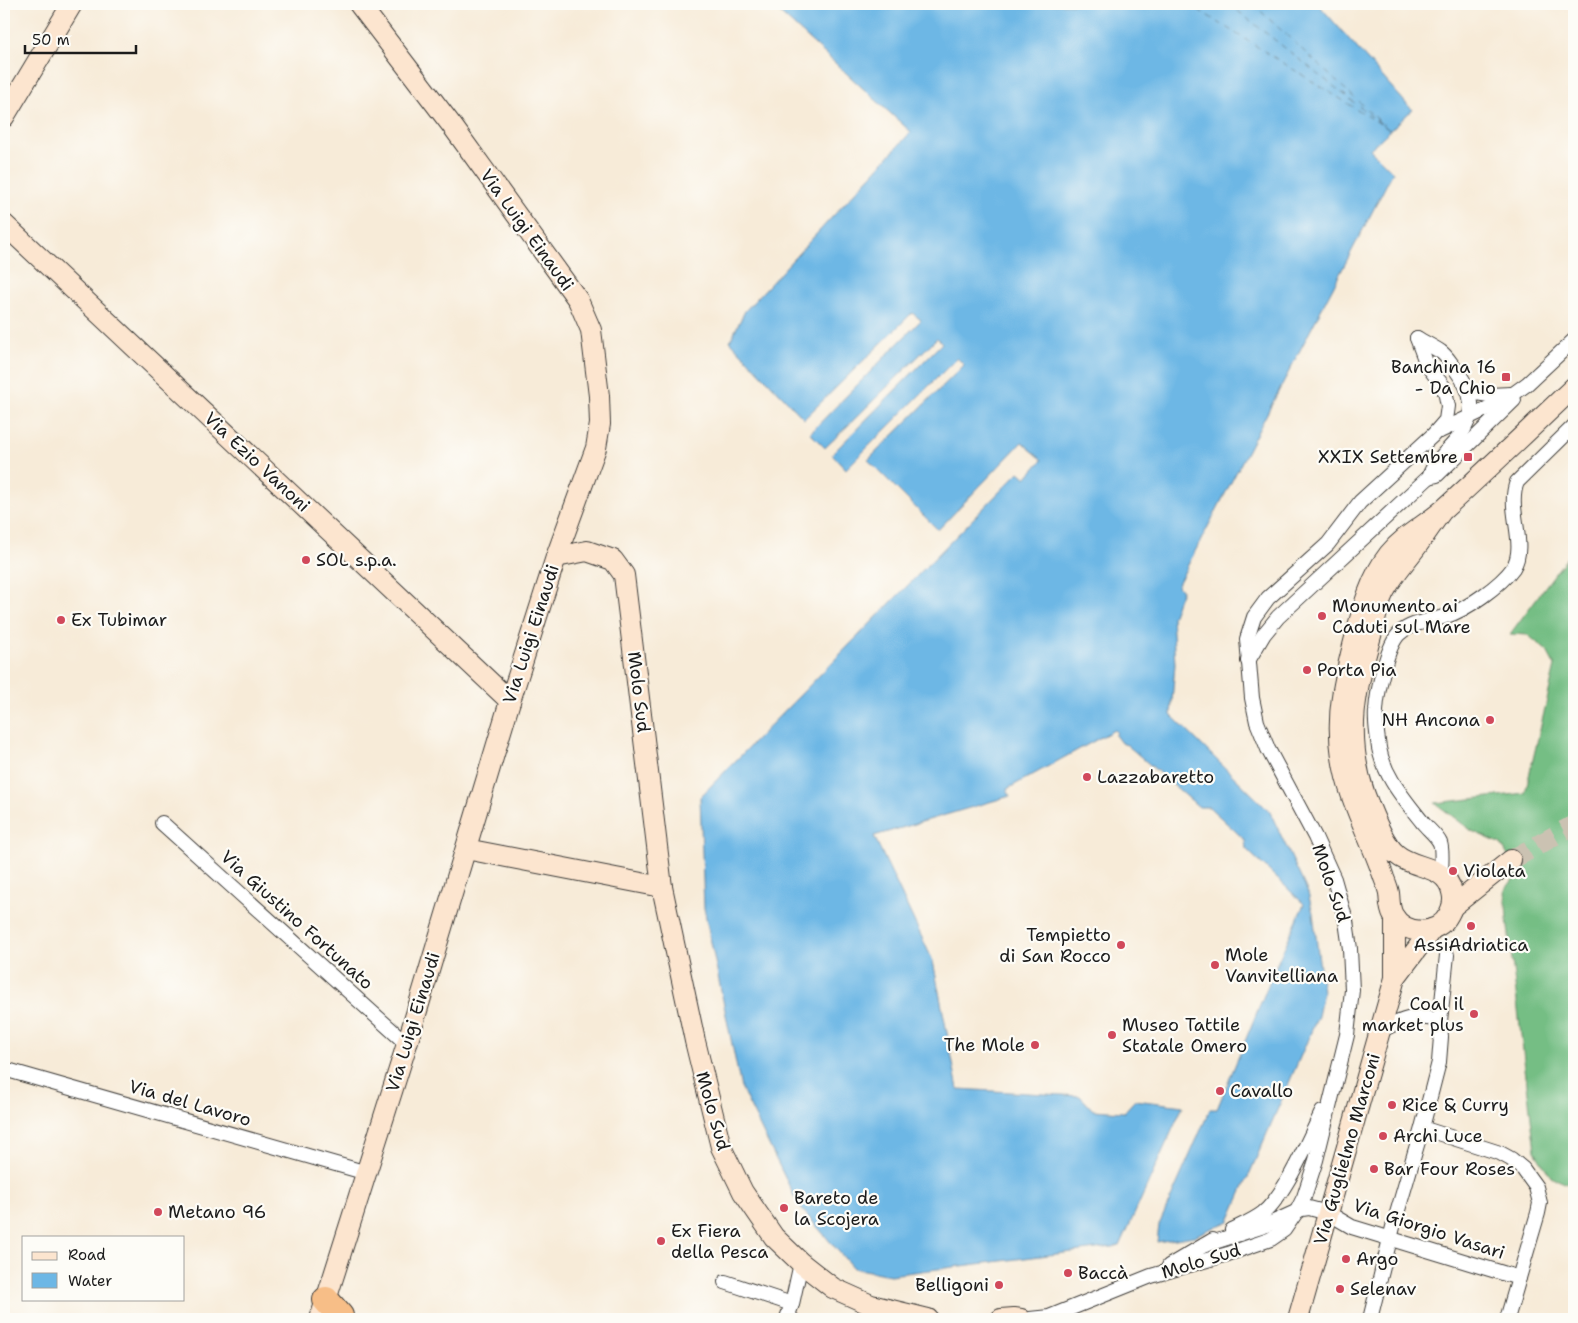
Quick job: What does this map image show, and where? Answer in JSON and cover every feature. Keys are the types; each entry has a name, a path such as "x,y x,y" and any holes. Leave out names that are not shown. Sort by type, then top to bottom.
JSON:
{"street":[{"path":"4,117 72,4"},
{"name":"Via Luigi Einaudi","path":"329,1313 367,1173 510,700 556,557 596,448 600,424 599,396 591,330 578,300 453,127 359,4"},
{"name":"Via Ezio Vanoni","path":"4,224 510,700"},
{"path":"1248,661 1264,634 1278,617 1428,477 1432,468 1459,437 1471,416 1472,404 1469,392 1461,377 1442,353 1418,338 1427,365 1443,386 1447,401 1446,420 1433,435"},
{"path":"1433,435 1505,400 1527,384 1574,340"},
{"path":"1428,477 1437,475 1493,422 1527,384"},
{"path":"1446,879 1430,868 1420,867 1396,854 1390,847 1369,805 1361,781 1352,728 1362,670 1383,593 1441,512 1574,387"},
{"path":"1469,392 1488,395 1514,393"},
{"path":"1452,907 1453,896 1446,879 1440,844 1397,790 1380,754 1375,712 1388,650 1400,633 1414,625 1448,616 1464,608 1476,601 1509,572 1516,560 1518,551 1513,502 1517,482 1574,426"},
{"name":"Molo Sud","path":"1151,1276 1228,1254 1271,1239 1284,1230 1304,1197 1316,1160 1347,1035 1351,1004 1352,964 1348,932 1337,888 1323,853 1268,748 1257,722 1252,698 1247,639 1254,617 1268,598 1328,544 1360,502 1433,435"},
{"name":"Via Guglielmo Marconi","path":"1298,1319 1396,978 1395,918 1390,909 1389,894 1380,864 1346,779 1339,735 1343,684 1361,614 1370,587 1382,564 1407,535 1441,512"},
{"name":"Molo Sud","path":"556,557 587,552 613,560 624,575 662,888 699,1058 721,1147 743,1192 774,1238 801,1263 833,1288 871,1306 928,1319"},
{"name":"Via Giustino Fortunato","path":"162,824 407,1044"},
{"path":"466,849 662,888"},
{"name":"Via Guglielmo Marconi","path":"1396,978 1432,929 1445,920 1452,907 1511,860 1466,883 1446,879"},
{"path":"1389,894 1397,877 1406,870 1420,867"},
{"path":"1395,918 1411,929 1425,931 1432,929"},
{"path":"1370,1319 1438,1062 1447,954"},
{"path":"1381,1031 1409,1018 1423,1017 1440,1021"},
{"name":"Via del Lavoro","path":"4,1069 367,1173"},
{"name":"Molo Sud","path":"1030,1319 1066,1314 1151,1276 1263,1213 1276,1200 1302,1154 1334,1087"},
{"name":"Via Giorgio Vasari","path":"1422,1128 1511,1158 1536,1186 1540,1203 1538,1213 1507,1319"},
{"name":"Molo Sud","path":"1205,1245 1268,1225 1297,1211 1310,1208 1328,1213"},
{"name":"Via Giorgio Vasari","path":"1328,1213 1352,1227 1519,1278"},
{"path":"792,1319 787,1318 801,1263"},
{"path":"725,1282 792,1304"},
{"path":"1001,1319 1021,1319"}],"green space":[{"path":"1574,548 1574,1187 1551,1177 1535,1151 1505,890 1518,873 1501,844 1472,831 1435,803 1525,793 1555,666 1547,651 1528,635 1510,634"}],"water":[{"path":"770,4 1318,4 1412,110 1370,149 1393,172 1177,586 1182,590 1172,617 1175,664 1171,715 1270,812 1308,893 1313,913 1323,992 1318,1016 1229,1221 1194,1236 1157,1242 1159,1225 1210,1109 1217,1109 1276,966 1304,904 1246,849 1245,840 1209,807 1199,807 1127,745 1121,743 1114,730 1007,789 1010,796 874,836 933,961 958,1089 1080,1096 1093,1110 1124,1112 1135,1100 1183,1106 1120,1246 890,1275 853,1268 799,1206 741,1088 704,908 700,797 1019,472 1026,478 1042,460 1022,442 938,530 868,460 964,365 957,358 846,469 832,454 942,343 937,338 825,448 810,433 921,320 912,313 804,419 730,341 745,311 911,132"}],"ferry route":[{"path":"1189,4 1390,130"},
{"path":"1229,4 1383,125"},
{"path":"1253,4 1387,128"}],"tunnel":[{"path":"1511,860 1574,825"}],"place":[{"name":"Banchina 16 - Da Chio","path":"1506,377"},
{"name":"XXIX Settembre","path":"1468,457"},
{"name":"SOL s.p.a.","path":"306,560"},
{"name":"Monumento ai Caduti sul Mare","path":"1322,616"},
{"name":"Ex Tubimar","path":"61,620"},
{"name":"Porta Pia","path":"1307,670"},
{"name":"NH Ancona","path":"1490,720"},
{"name":"Lazzabaretto","path":"1087,777"},
{"name":"Violata","path":"1453,871"},
{"name":"AssiAdriatica","path":"1471,926"},
{"name":"Tempietto di San Rocco","path":"1121,945"},
{"name":"Mole Vanvitelliana","path":"1215,965"},
{"name":"Coal il market plus","path":"1474,1014"},
{"name":"Museo Tattile Statale Omero","path":"1112,1035"},
{"name":"The Mole","path":"1035,1045"},
{"name":"Cavallo","path":"1220,1091"},
{"name":"Rice & Curry","path":"1392,1105"},
{"name":"Archi Luce","path":"1383,1136"},
{"name":"Bar Four Roses","path":"1374,1169"},
{"name":"Bareto de la Scojera","path":"784,1208"},
{"name":"Metano 96","path":"158,1212"},
{"name":"Ex Fiera della Pesca","path":"661,1241"},
{"name":"Argo","path":"1346,1259"},
{"name":"Baccà","path":"1068,1273"},
{"name":"Belligoni","path":"999,1285"},
{"name":"Selenav","path":"1340,1289"}]}
